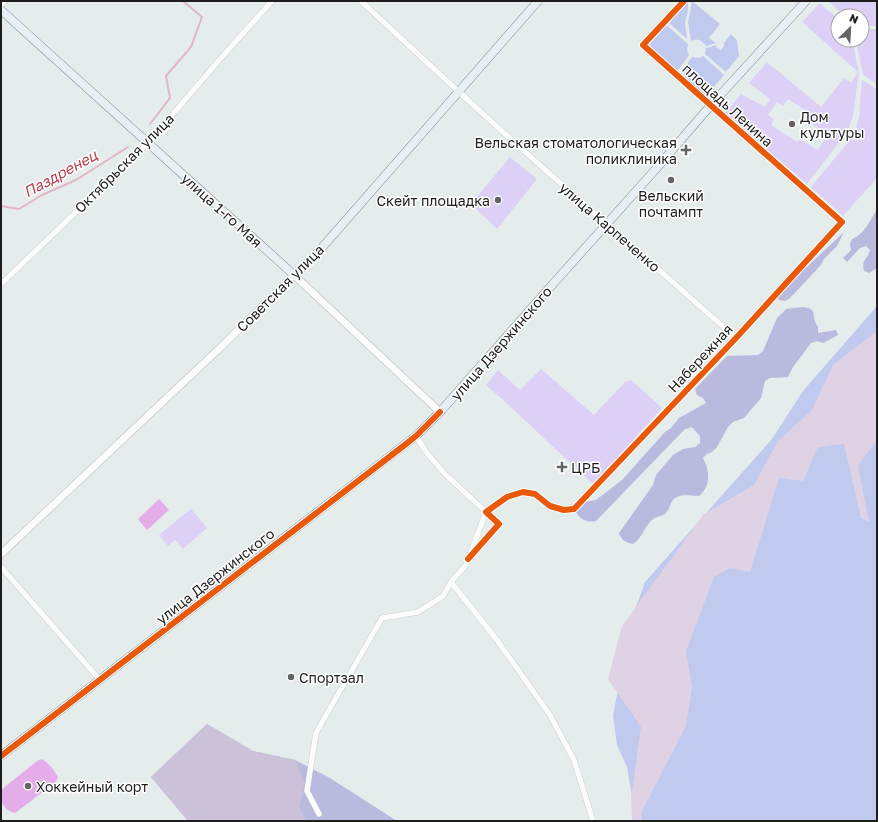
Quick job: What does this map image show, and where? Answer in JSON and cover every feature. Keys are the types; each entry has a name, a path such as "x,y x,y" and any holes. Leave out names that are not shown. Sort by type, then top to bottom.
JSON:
{"main road":[{"name":"Советская улица","path":"294,275 317,253 538,1"},
{"name":"улица Дзержинского","path":"1,756 416,436 440,412 711,105 806,1"},
{"name":"улица 1-го Мая","path":"1,10 294,275"}],"street":[{"path":"1,4 4,1"},
{"name":"Октябрьская улица","path":"1,284 148,143 272,1"},
{"name":"улица Карпеченко","path":"361,1 458,92 549,174 736,338"},
{"name":"площадь Ленина","path":"684,1 643,45 842,222"},
{"name":"Набережная","path":"486,512 507,497 523,492 535,494 550,506 564,510 574,509 736,338 842,222"},
{"name":"улица 1-го Мая","path":"294,275 440,412"},
{"name":"Советская улица","path":"1,554 222,346 294,275"},
{"path":"416,436 426,452 445,474 498,524 468,559"},
{"path":"319,814 307,791 316,734 382,618 418,612 443,596 451,582 466,565 486,512"},
{"path":"1,567 100,680"},
{"path":"451,582 497,640 550,715 574,760 593,821"}],"shaded area":[{"path":"688,1 688,11 685,22 687,39 669,23"},
{"path":"692,1 720,24 709,38 716,43 706,46 699,40 691,41 688,22"},
{"path":"828,1 874,1 877,4 877,26 870,26 870,8 836,8"},
{"path":"820,3 830,12 830,47 802,22"},
{"path":"665,24 688,44 687,50 689,55 676,71 649,47 652,39"},
{"path":"870,29 877,29 877,84 863,75 858,48 870,48"},
{"path":"731,34 737,40 739,56 726,72 705,54 706,48 717,45 716,47 721,50"},
{"path":"831,48 854,48 859,73 853,115 848,131 807,184 725,113 741,94 765,107 770,99 749,83 767,62 821,107 844,78 851,83 858,72","holes":["788,99 814,116 810,123 828,134 818,150 800,139 797,142 771,125 774,119 768,115 777,102 783,106"]},
{"path":"703,56 724,75 705,97 685,80 683,70 692,57 699,58"},
{"path":"862,80 877,89 877,178 843,216 811,187 854,135 859,117"},
{"path":"510,157 537,179 497,229 471,204"},
{"path":"877,209 877,268 869,273 864,271 863,267 870,250 866,246 860,248 847,262 843,258 851,250 850,244 852,239 857,237 864,230"},
{"path":"844,232 837,246 790,298 785,301 779,300 776,296 785,281 796,277"},
{"path":"877,306 877,821 636,821 627,767 617,745 613,715 628,629 645,582 772,439 803,391"},
{"path":"803,307 809,308 813,311 815,322 818,327 818,333 836,330 838,335 823,343 817,341 811,343 793,367 788,377 770,378 765,381 761,398 744,418 733,422 728,427 717,447 703,458 707,468 708,478 706,488 699,496 684,495 676,497 666,513 652,520 633,544 624,541 621,538 619,533 653,485 656,475 673,455 683,449 695,447 700,443 700,436 692,427 685,429 596,521 587,521 580,517 576,512 578,506 584,502 596,500 622,480 679,418 706,403 703,398 697,395 695,389 727,356 758,355 763,351 777,318 786,309"},
{"path":"877,331 876,441 858,466 869,522 861,518 844,444 818,447 803,481 779,478 750,572 730,568 714,577 686,651 692,687 686,726 641,813 642,821 632,821 631,798 641,727 608,679 622,626 704,514 754,485 778,441 812,410 833,365"},
{"name":"ЦРБ","path":"541,369 594,415 625,382 631,380 662,408 593,484 486,385 498,370 520,390"},
{"path":"159,499 169,510 147,530 138,519"},
{"path":"191,509 207,528 183,549 175,540 168,546 159,535"},
{"path":"207,724 253,751 295,760 330,778 397,821 188,821 151,777"},
{"path":"207,724 253,751 295,760 305,784 299,806 306,821 188,821 151,777"},
{"name":"Хоккейный корт","path":"42,759 53,769 58,777 56,782 15,813 7,810 1,798 1,790 37,761"}],"waterway":[{"name":"Паздренец","path":"150,124 170,98 166,76 191,47 202,17 183,1"},
{"name":"Паздренец","path":"1,206 19,209 42,195 76,180 128,147"}],"cycle path":[{"path":"468,559 499,524 486,512 507,497 523,492 535,494 550,506 564,510 574,509 736,338 842,222 643,45 684,1"},
{"path":"1,756 406,444 440,412"}],"place":[{"name":"Дом культуры","path":"792,124"},
{"name":"Вельская стоматологическая поликлиника","path":"686,150"},
{"name":"Вельский почтампт","path":"671,180"},
{"name":"Скейт площадка","path":"498,200"},
{"name":"ЦРБ","path":"562,467"},
{"name":"Спортзал","path":"291,677"},
{"name":"Хоккейный корт","path":"28,786"}]}
